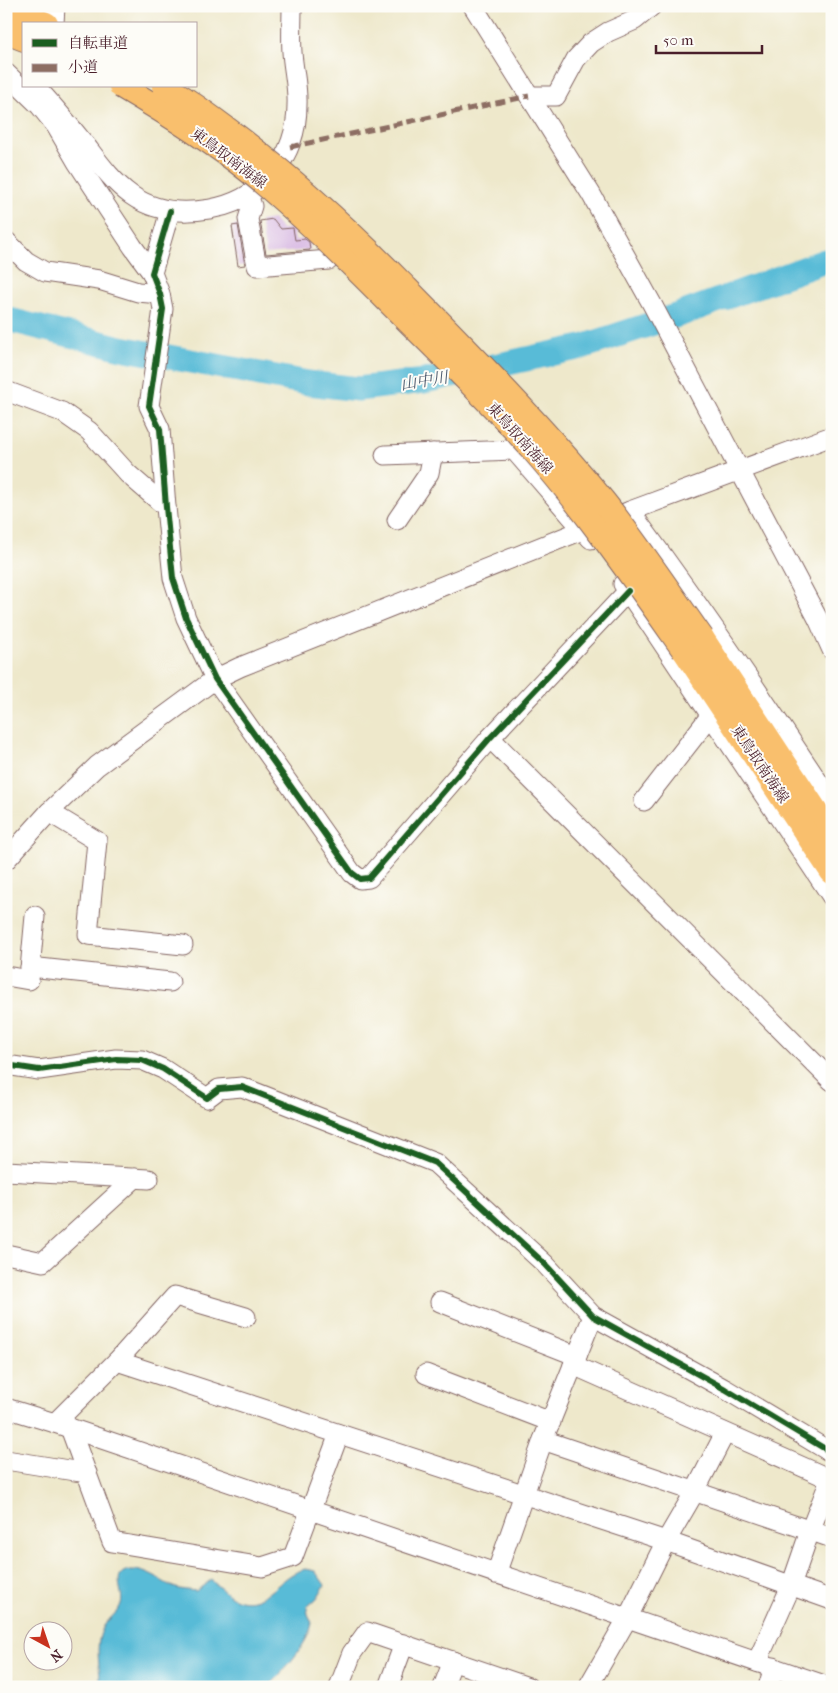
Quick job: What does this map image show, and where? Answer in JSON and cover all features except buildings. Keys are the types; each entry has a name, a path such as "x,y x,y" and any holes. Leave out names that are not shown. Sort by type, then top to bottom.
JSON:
{"main road":[{"path":"6,7 41,22"},
{"path":"6,32 22,38"},
{"name":"東鳥取南海線","path":"124,88 189,128 248,170 321,235 490,404 534,451 693,644 832,835"},
{"name":"東鳥取南海線","path":"167,88 217,122 295,182 376,258 467,350 548,437 604,503 638,548 693,644 832,872"}],"street":[{"path":"54,22 55,6"},
{"path":"38,88 101,165 122,187 142,202 170,211 199,211 218,208 248,195 261,186 280,166 290,147 298,105 292,51 292,6"},
{"path":"473,6 591,194 652,304 738,471 818,619 832,650"},
{"path":"530,96 556,96 576,59 591,43 608,32 635,20 652,6"},
{"path":"6,58 22,72"},
{"path":"6,73 40,106 56,126 132,247 152,273 160,294 163,309 149,406 160,429 173,578 186,618 215,679 352,873 360,879 368,878 490,738 628,591"},
{"path":"248,195 252,206 248,220 257,266 329,260"},
{"path":"152,273 170,211"},
{"path":"6,241 26,261 45,272 99,280 138,292 160,294"},
{"path":"6,391 55,408 69,416 89,431 128,474 166,507"},
{"path":"6,860 49,812 97,766 215,679 240,667 630,511 832,436"},
{"path":"385,455 514,450 606,558 832,897"},
{"path":"397,520 428,473 433,453"},
{"path":"630,511 784,728 832,803"},
{"path":"644,801 711,715"},
{"path":"490,738 832,1081"},
{"path":"49,812 97,841 88,935 183,945"},
{"path":"6,976 29,980 35,916"},
{"path":"30,966 170,982"},
{"path":"6,1065 39,1070 116,1058 142,1060 163,1070 207,1098 219,1089 242,1087 436,1163 545,1264 593,1316 725,1389 832,1453"},
{"path":"6,1170 142,1179 43,1262 6,1254"},
{"path":"63,1426 116,1361 175,1296 246,1317"},
{"path":"440,1302 575,1360 725,1433 831,1477 810,1531 766,1664 768,1687"},
{"path":"496,1574 543,1440 593,1316"},
{"path":"116,1361 666,1542 832,1600"},
{"path":"426,1374 551,1422"},
{"path":"6,1408 830,1687"},
{"path":"63,1426 87,1473 112,1542 262,1567 293,1557 339,1434"},
{"path":"588,1687 627,1619 725,1433"},
{"path":"543,1440 694,1493 832,1538"},
{"path":"6,1460 87,1473"},
{"path":"339,1687 352,1653 367,1632 528,1687"},
{"path":"388,1687 404,1644"},
{"path":"443,1687 453,1661"}],"water":[{"path":"305,1569 315,1571 325,1585 317,1598 307,1607 312,1623 306,1640 268,1687 100,1687 99,1641 104,1626 121,1604 119,1578 124,1572 131,1570 142,1571 173,1587 196,1591 211,1580 232,1597 248,1601 262,1597 285,1579"}],"waterway":[{"name":"山中川","path":"6,319 121,348 308,383 358,389 424,381 582,347 832,260"}],"marked path":[{"path":"290,147 529,96"}],"cycle path":[{"path":"170,211 152,273 160,294 163,309 149,406 160,429 173,578 186,618 215,679 352,873 360,879 369,878 490,738 628,591"},
{"path":"6,1065 39,1070 116,1059 142,1060 163,1069 207,1098 219,1089 242,1087 435,1163 545,1264 593,1316 725,1389 832,1453"}]}
